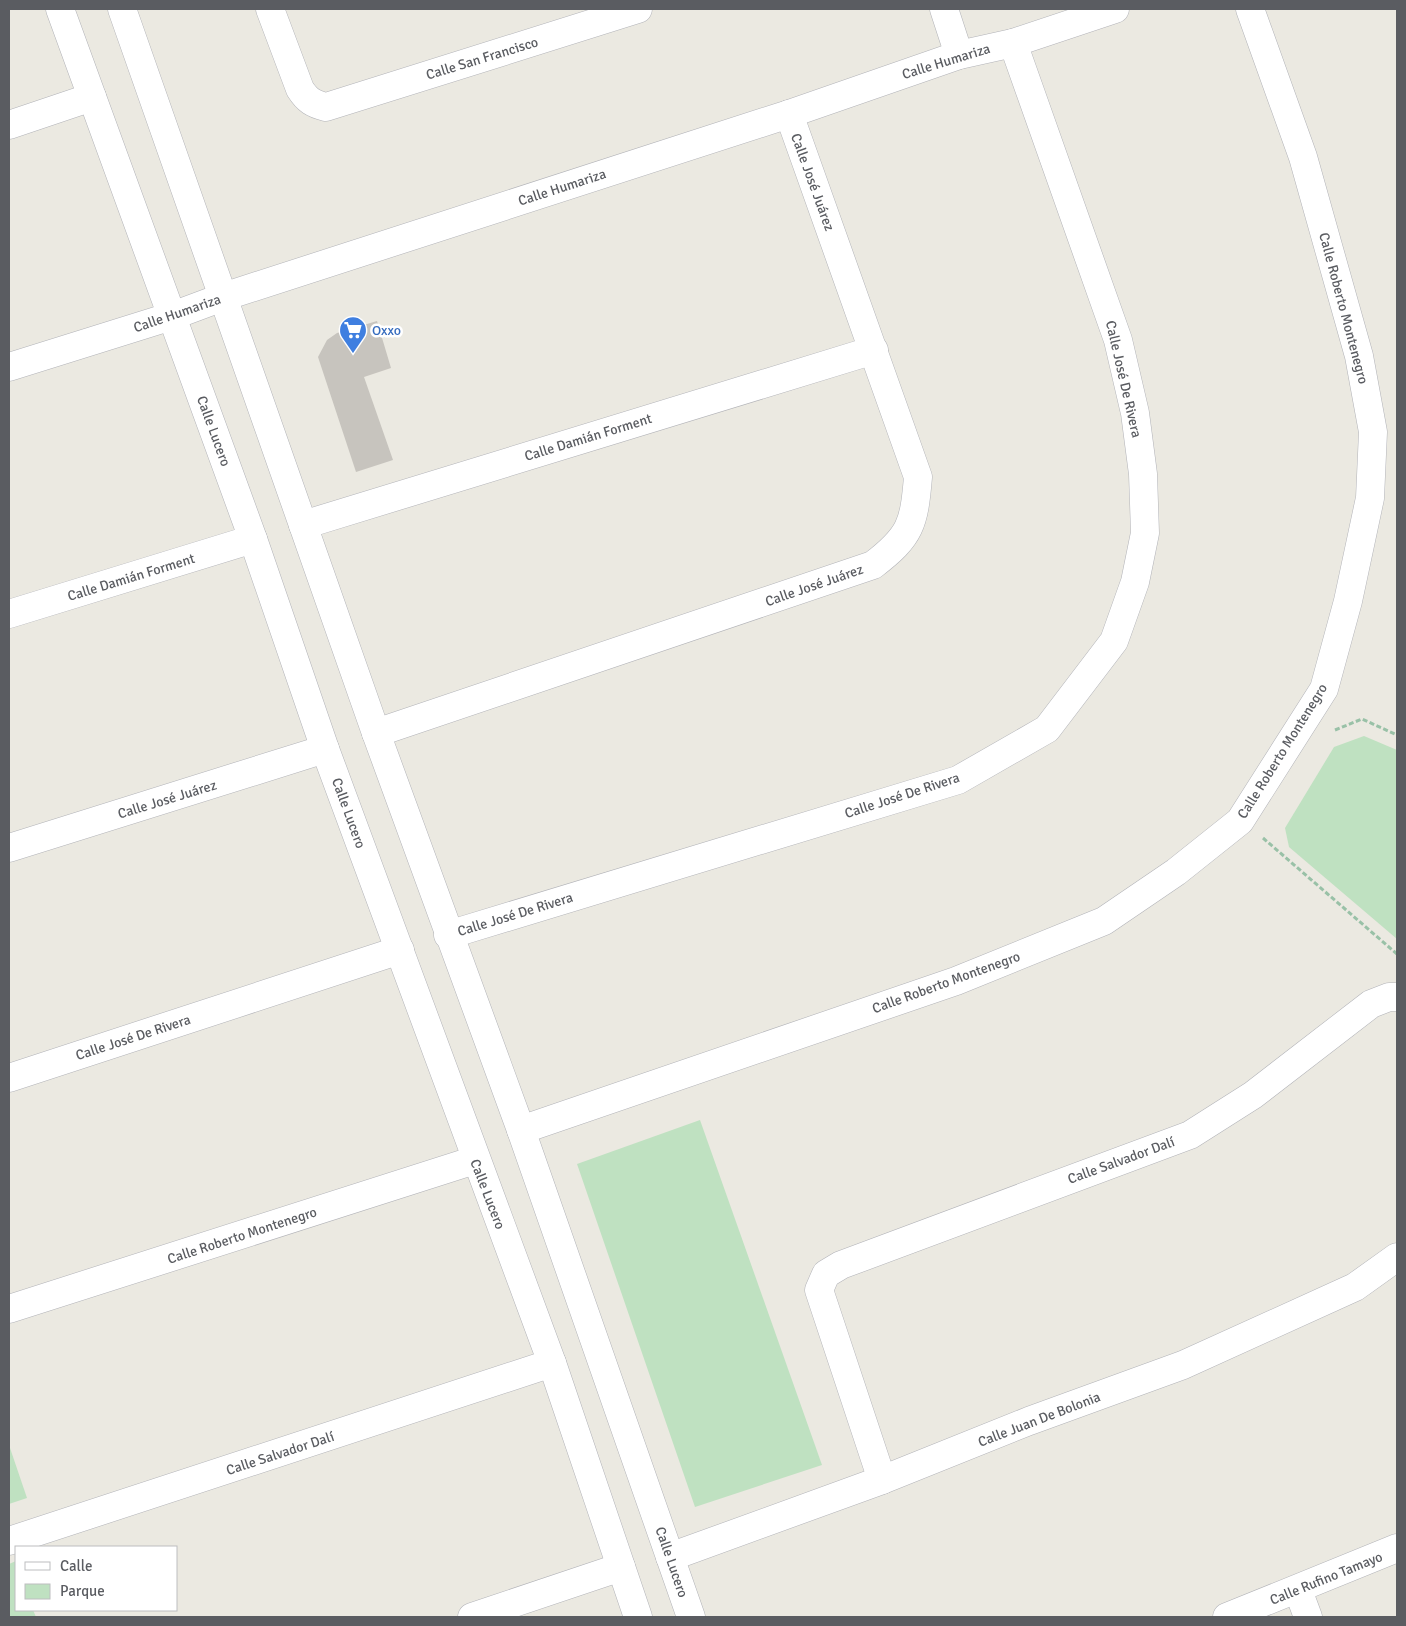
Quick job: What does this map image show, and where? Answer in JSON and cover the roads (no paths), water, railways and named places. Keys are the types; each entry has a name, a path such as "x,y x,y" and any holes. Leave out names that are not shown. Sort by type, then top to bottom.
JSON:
{"street":[{"name":"Calle Lucero","path":"60,9 253,539 325,749 400,950 475,1160 552,1363 638,1617"},
{"name":"Calle Lucero","path":"122,9 376,732 521,1130 691,1617"},
{"name":"Calle San Francisco","path":"270,9 300,89 311,102 326,107 638,9"},
{"path":"944,9 959,55"},
{"name":"Calle Humariza","path":"9,367 172,316 223,296 789,114 959,55 1013,43 1115,9"},
{"name":"Calle Roberto Montenegro","path":"521,1130 956,981 1104,921 1176,872 1240,821 1324,689 1348,601 1370,498 1373,432 1359,356 1303,157 1250,9"},
{"name":"Calle José De Rivera","path":"448,934 958,780 1047,729 1114,641 1135,582 1145,533 1143,474 1135,413 1118,340 1013,43"},
{"path":"9,125 92,97"},
{"name":"Calle José Juárez","path":"376,732 873,565 895,548 909,530 916,506 918,477 789,114"},
{"name":"Calle Damián Forment","path":"303,525 874,350"},
{"name":"Calle Damián Forment","path":"9,614 253,539"},
{"name":"Calle José Juárez","path":"9,848 325,749"},
{"name":"Calle José De Rivera","path":"9,1078 400,950"},
{"name":"Calle Salvador Dalí","path":"882,1480 819,1290 826,1274 841,1264 1190,1135 1253,1095 1371,1004 1393,997"},
{"name":"Calle Roberto Montenegro","path":"9,1309 475,1160"},
{"name":"Calle Juan De Bolonia","path":"670,1557 882,1480 1029,1421 1183,1365 1355,1287 1397,1257"},
{"name":"Calle Salvador Dalí","path":"9,1541 552,1363"},
{"name":"Calle Rufino Tamayo","path":"1227,1617 1298,1590 1397,1548"},
{"path":"472,1617 621,1568"},
{"path":"1298,1590 1308,1617"}],"place":[{"name":"Oxxo","path":"353,354"}]}
